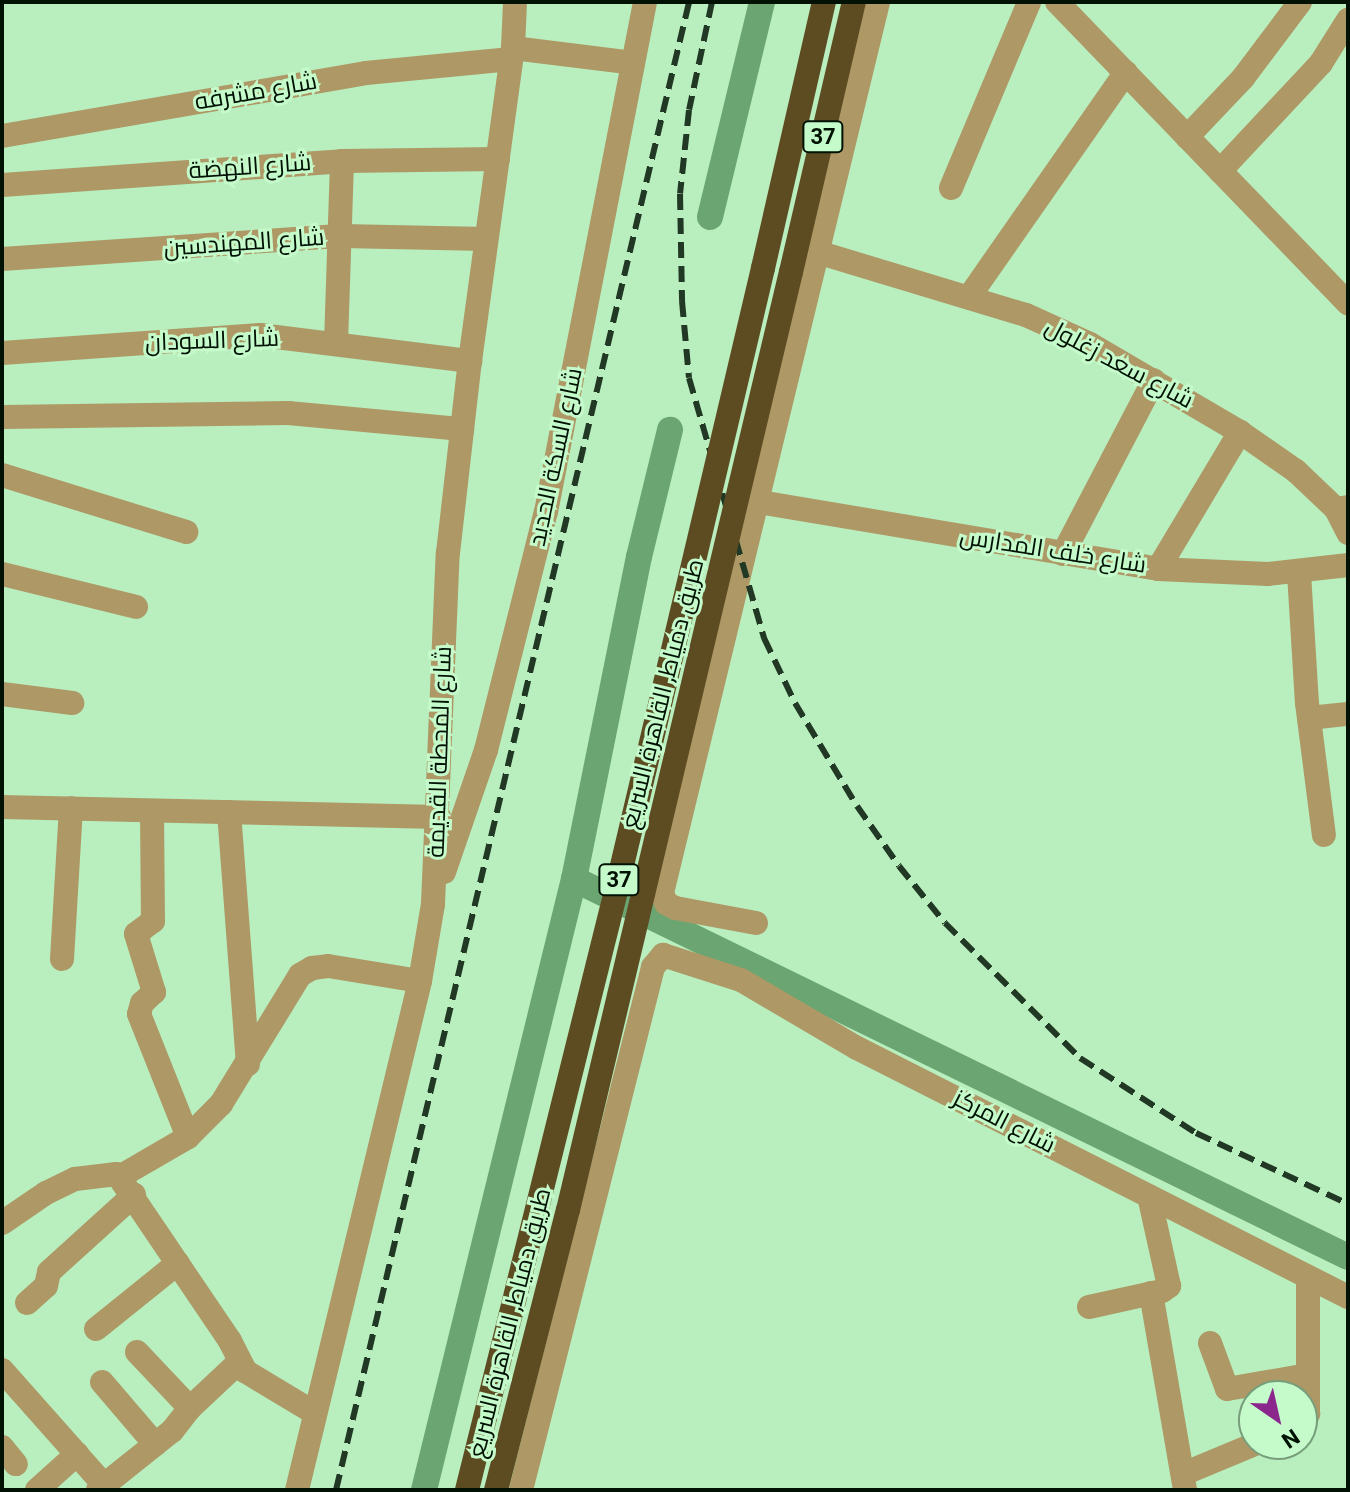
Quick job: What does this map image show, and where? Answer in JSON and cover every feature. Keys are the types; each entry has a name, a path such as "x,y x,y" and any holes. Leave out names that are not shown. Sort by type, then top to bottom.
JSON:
{"highway":[{"name":"طريق دمياط, القاهرة السريع","path":"467,1490 616,891 824,2"},
{"name":"طريق دمياط, القاهرة السريع","path":"496,1490 568,1210 854,2"}],"street":[{"name":"شارع المحطة القديمة","path":"297,1490 313,1412 420,981 433,904 448,553 470,361 512,54 515,2"},
{"name":"شارع السكة الحديد","path":"433,904 486,750 546,512 645,2"},
{"path":"756,923 675,908 666,903 662,893 878,2"},
{"path":"951,188 1029,2"},
{"path":"1057,2 1348,303"},
{"path":"1187,137 1243,78 1300,2"},
{"path":"1220,171 1321,63 1348,20"},
{"name":"شارع مشرفه","path":"2,136 366,73 512,54 633,63"},
{"path":"969,297 1126,72"},
{"name":"شارع النهضة","path":"2,185 342,161 498,159"},
{"path":"336,343 342,236 342,161"},
{"name":"شارع المهندسين","path":"2,259 342,236 486,239"},
{"name":"شارع سعد زغلول","path":"817,252 969,297 1059,329 1154,380 1240,432 1296,471 1342,508 1348,533"},
{"name":"شارع السودان","path":"2,353 249,335 470,361"},
{"path":"1063,554 1154,380"},
{"path":"2,417 288,413 462,429"},
{"path":"1158,569 1240,432"},
{"path":"2,475 186,532"},
{"name":"شارع خلف المدارس","path":"759,502 1158,569 1299,573 1348,565"},
{"path":"1299,573 1309,718 1324,835"},
{"path":"2,574 136,607"},
{"path":"2,694 72,703"},
{"path":"1309,718 1348,714"},
{"path":"2,807 439,817"},
{"path":"62,959 71,808"},
{"path":"152,811 153,921 136,934 154,992 142,1003 139,1014 188,1137"},
{"path":"229,812 248,1064"},
{"name":"شارع المركز","path":"521,1490 658,957 669,956 741,980 857,1048 1348,1297"},
{"path":"27,1303 46,1286 49,1272 128,1186 188,1137 221,1104 248,1064 291,985 312,968 328,966 420,981"},
{"path":"2,1223 46,1193 75,1179 112,1173 128,1186 230,1341 239,1362 252,1376 313,1412"},
{"path":"1089,1307 1166,1289 1169,1282 1149,1196"},
{"path":"96,1329 178,1263"},
{"path":"1308,1277 1308,1380"},
{"path":"1151,1293 1184,1482 1238,1453"},
{"path":"1210,1343 1227,1389 1308,1375"},
{"path":"137,1352 190,1408"},
{"path":"2,1370 77,1454 101,1487 172,1431 190,1408 239,1362"},
{"path":"102,1382 155,1444"},
{"path":"37,1490 77,1454"}],"waterway":[{"path":"710,217 762,2"},
{"path":"424,1490 574,879 639,557 670,430"},
{"path":"574,879 1348,1257"}],"railway":[{"path":"336,1490 689,2"},
{"path":"712,2 689,110 680,194 682,301 689,378 764,638 795,703 857,806 899,866 945,923 1080,1058 1196,1133 1348,1204"}]}
